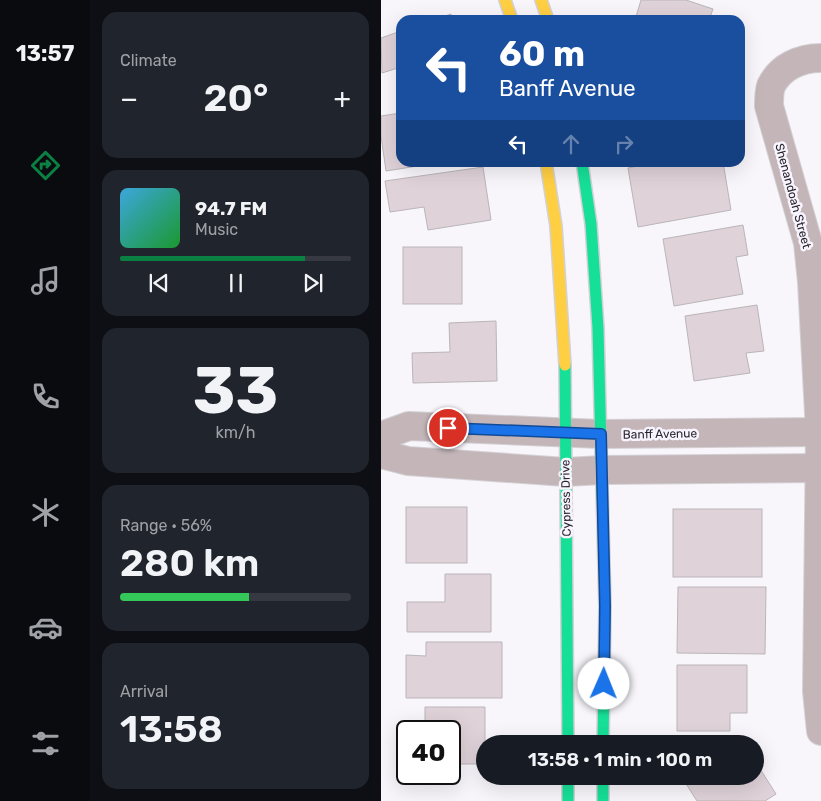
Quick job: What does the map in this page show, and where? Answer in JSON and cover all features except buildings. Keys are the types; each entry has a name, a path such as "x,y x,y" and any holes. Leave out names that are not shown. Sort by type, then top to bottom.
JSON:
{"street":[{"path":"505,0 510,15"},
{"path":"541,0 546,15"},
{"name":"Shenandoah Street","path":"821,58 812,58 787,66 770,88 769,106 807,243 812,282 820,432 817,691 821,731"},
{"name":"Cypress Drive","path":"547,167 556,226 566,377 568,735"},
{"path":"583,167 591,224 598,328 605,606 603,735"},
{"name":"Banff Avenue","path":"381,436 409,426 601,434 820,432"},
{"path":"381,454 408,461 566,472 820,468"},
{"path":"568,785 568,801"},
{"path":"603,785 603,801"}],"traffic: fast":[{"path":"583,167 591,224 598,328 605,606 603,735"},
{"path":"565,365 568,735"},
{"path":"568,785 568,801"},
{"path":"603,785 603,801"}],"traffic: slow":[{"path":"505,0 510,15"},
{"path":"541,0 546,15"},
{"path":"547,167 556,226 565,365"}],"route":[{"path":"448,428 601,434 605,606 604,684"}]}
